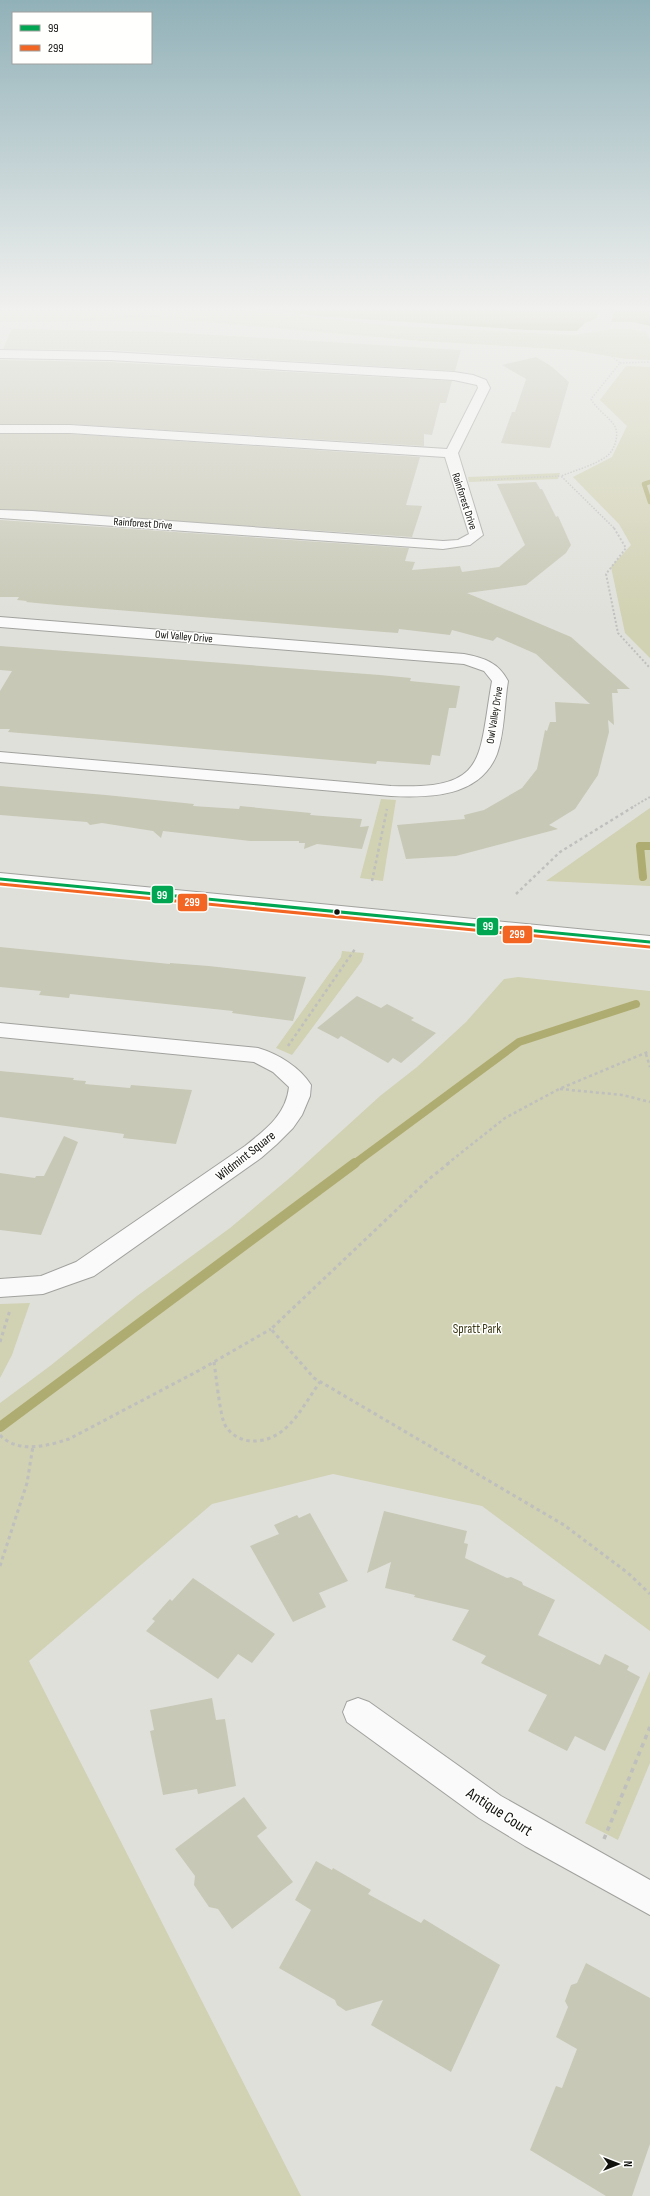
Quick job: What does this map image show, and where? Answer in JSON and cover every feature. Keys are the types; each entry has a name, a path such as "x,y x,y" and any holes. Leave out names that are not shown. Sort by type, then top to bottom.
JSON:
{"street":[{"path":"0,429 70,429 451,453 472,412"},
{"name":"Rainforest Drive","path":"0,514 451,545 466,542 476,535 451,453"},
{"name":"Owl Valley Drive","path":"0,622 464,659 490,667 496,673 500,681 488,753 481,768 465,781 443,790 391,791 0,757"},
{"path":"0,879 650,942"},
{"name":"Wildmint Square","path":"0,1030 258,1055 276,1063 300,1085 300,1096 295,1109 283,1125 253,1152 85,1269 43,1285 8,1288"},
{"name":"Antique Court","path":"358,1712 490,1807 536,1835 593,1865 650,1898"}],"path":[{"path":"458,480 561,476 610,454 618,436 617,428 603,412"},
{"path":"561,476 608,521 625,543 626,548 606,574 616,626 622,639 650,668"},
{"path":"372,881 391,791"},
{"path":"516,894 560,852 650,797"},
{"path":"276,1063 355,949"},
{"path":"0,1435 9,1443 23,1446 33,1446 69,1439 214,1362 271,1329 429,1179 505,1118 559,1089 646,1054 650,1051"},
{"path":"646,1054 650,1067"},
{"path":"559,1089 622,1095 650,1102"},
{"path":"0,1342 8,1288"},
{"path":"271,1329 307,1373 564,1524 628,1573 650,1594"},
{"path":"214,1362 224,1424 228,1432 243,1440 261,1441 277,1435 299,1416 311,1392 320,1382"},
{"path":"0,1566 27,1483 33,1446"},
{"path":"593,1865 650,1727"}],"green space":[{"path":"613,412 650,412 650,658 625,633 611,567 631,545 619,524 573,477 612,457 627,426"},
{"path":"560,473 558,479 469,482 468,477"},
{"path":"381,799 396,800 383,881 360,878"},
{"path":"650,808 650,886 546,881"},
{"path":"342,951 364,953 362,961 292,1055 276,1048 341,957"},
{"name":"Spratt Park","path":"518,977 650,991 650,1631 482,1506 333,1474 212,1504 29,1661 301,2196 0,2196 0,1403 50,1366 137,1296 230,1228 292,1176 380,1096 417,1067 466,1022 504,979"},
{"path":"30,1303 12,1355 0,1378 0,1304"},
{"path":"650,1671 650,1763 618,1840 585,1823"}],"building":[{"path":"0,412 438,412 432,435 424,434 424,446 70,424 0,424"},
{"path":"512,412 560,412 550,448 501,443"},
{"path":"0,434 70,434 420,457 406,505 422,506 412,537 0,509"},
{"path":"536,482 540,489 542,489 556,517 558,516 571,545 566,553 526,585 467,593 571,637 630,689 617,689 618,693 612,693 614,725 608,720 609,732 598,775 575,809 549,825 558,829 456,856 406,859 397,825 465,819 464,815 484,810 522,788 537,769 545,730 547,731 550,722 556,722 555,702 590,704 536,654 497,637 493,641 452,630 450,635 399,629 398,633 384,632 57,605 17,600 19,597 0,597 0,520 409,548 405,561 415,562 412,570 460,566 462,572 499,567 525,545 497,484"},
{"path":"0,646 380,675 411,678 410,681 460,686 456,708 449,708 440,756 432,755 430,765 377,761 376,764 8,732 10,729 0,729 0,691 12,671 0,670"},
{"path":"0,786 194,804 193,806 239,809 240,806 311,813 310,815 362,819 360,827 369,826 362,849 317,844 304,849 305,843 299,843 299,841 250,841 163,831 161,838 153,831 102,823 90,825 87,822 0,815"},
{"path":"0,947 170,964 209,966 306,977 293,1021 232,1013 233,1011 70,994 69,998 39,995 41,991 0,987"},
{"path":"357,996 381,1008 387,1004 414,1018 411,1020 436,1033 401,1063 393,1058 388,1063 341,1036 338,1039 317,1028"},
{"path":"0,1071 74,1078 73,1080 86,1081 85,1084 130,1088 131,1085 192,1090 176,1144 123,1138 124,1134 0,1117"},
{"path":"64,1136 78,1142 41,1235 0,1230 0,1173 35,1178 36,1176 44,1176"},
{"path":"384,1511 467,1531 464,1543 468,1544 465,1558 507,1578 511,1577 522,1582 523,1585 555,1600 538,1635 600,1665 605,1654 629,1666 627,1670 640,1677 605,1751 575,1736 567,1751 528,1731 547,1695 481,1663 486,1656 452,1640 469,1610 414,1597 415,1595 385,1588 391,1562 367,1573"},
{"path":"310,1513 348,1581 319,1593 326,1607 293,1622 250,1546 279,1534 274,1525 297,1515 299,1518"},
{"path":"193,1578 275,1634 252,1663 238,1654 218,1679 146,1631 155,1621 152,1619 170,1599 172,1601"},
{"path":"212,1698 216,1720 225,1719 236,1786 198,1794 197,1789 163,1795 150,1731 154,1730 150,1710"},
{"path":"244,1797 267,1828 257,1836 293,1882 232,1929 218,1909 209,1907 194,1885 195,1876 175,1849"},
{"path":"316,1861 332,1870 333,1868 371,1890 368,1894 421,1923 424,1919 500,1965 451,2072 371,2025 383,2000 346,2011 337,2005 335,2000 279,1968 311,1910 295,1900"},
{"path":"586,1963 650,1998 650,2144 632,2196 606,2196 530,2150 556,2086 562,2088 577,2049 556,2037 568,2007 565,2001 571,1985 577,1983"}],"waterway":[{"path":"650,482 644,484 650,502"},
{"path":"643,877 640,846 650,846"},
{"path":"354,1164 519,1042 636,1004"},
{"path":"0,1427 355,1163"}],"transit line":[{"name":"99","path":"0,879 650,942"},
{"name":"299","path":"0,884 650,947"}]}
